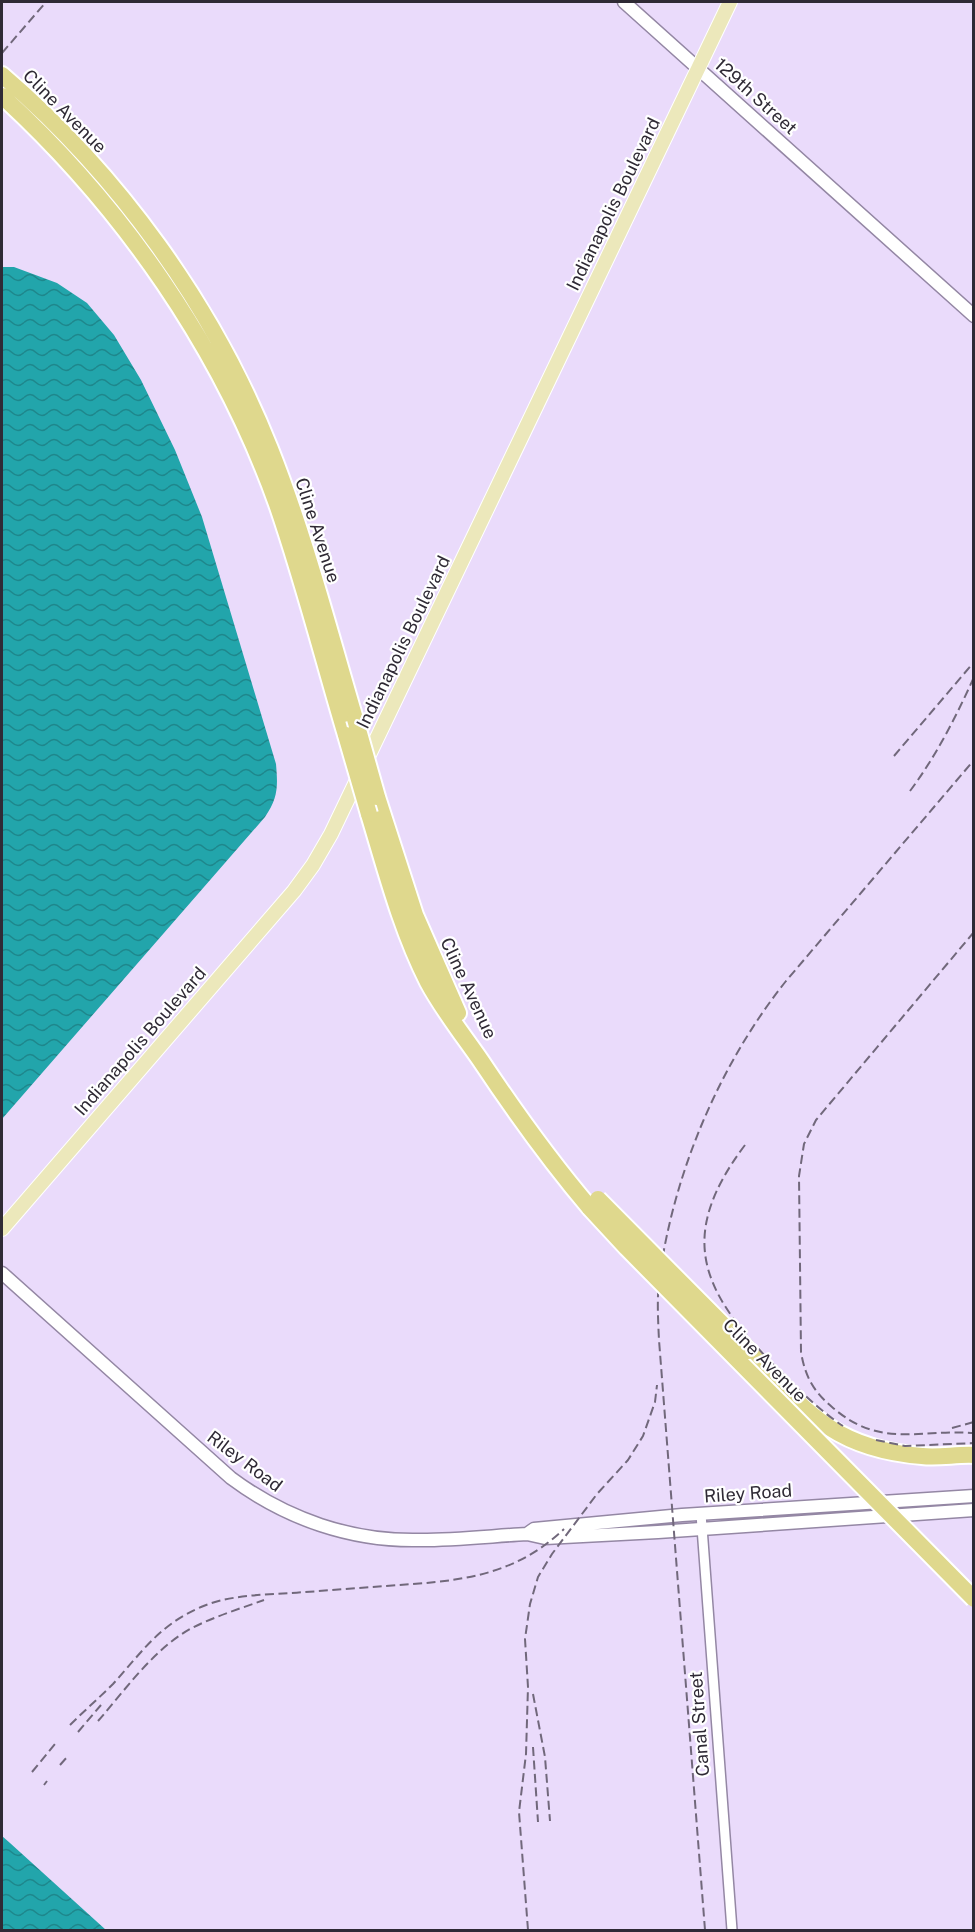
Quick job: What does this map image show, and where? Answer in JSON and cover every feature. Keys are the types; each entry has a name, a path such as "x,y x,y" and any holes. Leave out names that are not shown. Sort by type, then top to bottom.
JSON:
{"highway":[{"name":"Cline Avenue","path":"4,85 80,152 136,217 189,292 229,362 258,420 283,482 305,547 377,797 415,915 480,1060"},
{"name":"Cline Avenue","path":"4,85 118,220 171,294 209,358 248,433 276,503 403,924 428,981 449,1016 542,1148 594,1203 627,1248 974,1599"},
{"path":"463,1023 516,1101 569,1167 594,1203 804,1408 829,1428 870,1448 926,1457 973,1455"}],"main road":[{"name":"129th Street","path":"624,2 974,316"},
{"name":"Indianapolis Boulevard","path":"2,1229 287,899 313,865 336,823 730,2"},
{"name":"Riley Road","path":"2,1273 218,1468 244,1488 278,1508 326,1527 350,1533 377,1538 421,1540 527,1534 545,1538 974,1510"},
{"name":"Riley Road","path":"527,1534 534,1529 700,1514 974,1496"}],"street":[{"name":"Canal Street","path":"700,1514 732,1930"}],"water":[{"path":"2,267 14,267 57,283 87,303 114,335 141,380 175,450 202,517 276,764 277,779 275,798 265,817 2,1119"},
{"path":"2,1836 10,1843 106,1930 2,1930"}],"railway":[{"path":"2,53 46,2"},
{"path":"894,756 974,662"},
{"path":"910,791 945,736 974,677"},
{"path":"705,1930 659,1340 658,1288 675,1201 703,1122 720,1085 762,1014 786,981 974,760"},
{"path":"974,932 816,1120 804,1144 799,1176 801,1352 808,1376 815,1389 832,1407 850,1420 883,1433 974,1433"},
{"path":"745,1145 724,1177 711,1206 705,1233 706,1259 713,1284 727,1309 746,1335 814,1404 843,1426"},
{"path":"528,1930 519,1812 526,1754 528,1687 525,1639 530,1604 538,1577 552,1554 597,1494 628,1460 643,1436 655,1402 657,1385"},
{"path":"952,1428 974,1422"},
{"path":"876,1440 905,1446 974,1443"},
{"path":"70,1725 113,1684 162,1631 186,1614 201,1607 245,1596 459,1579 503,1568 544,1546 564,1529"},
{"path":"98,1721 152,1659 177,1638 190,1629 226,1613 264,1600"},
{"path":"533,1694 545,1757 550,1821"},
{"path":"78,1732 101,1705"},
{"path":"32,1772 55,1744"},
{"path":"533,1747 538,1822"},
{"path":"60,1765 68,1756"},
{"path":"44,1785 47,1781"}]}
